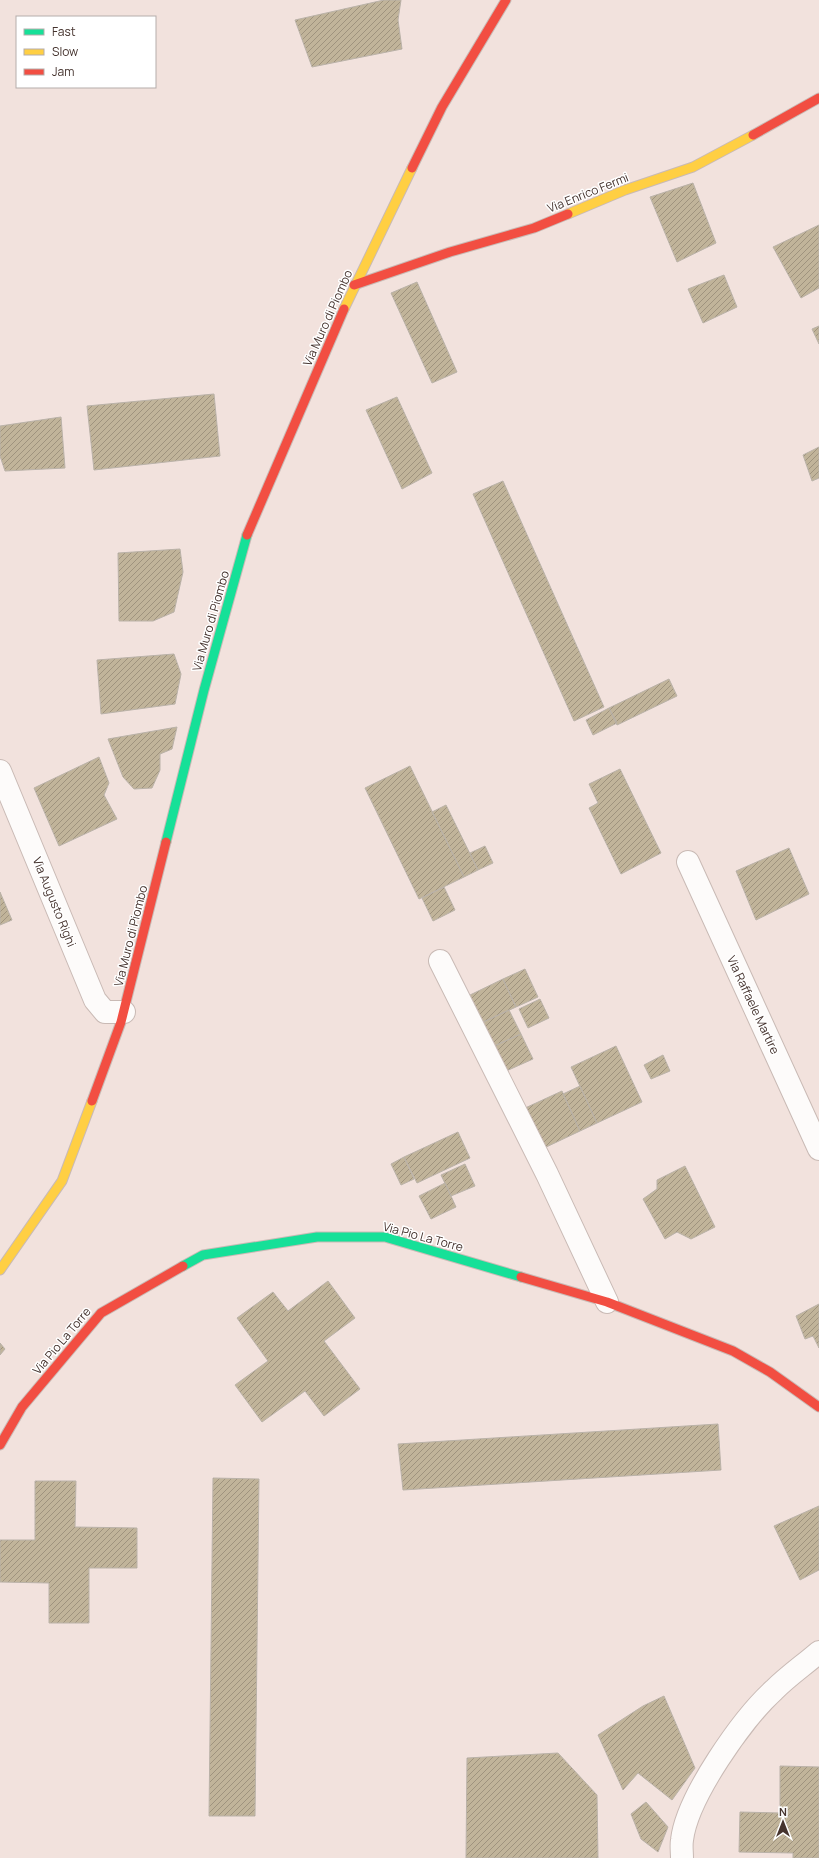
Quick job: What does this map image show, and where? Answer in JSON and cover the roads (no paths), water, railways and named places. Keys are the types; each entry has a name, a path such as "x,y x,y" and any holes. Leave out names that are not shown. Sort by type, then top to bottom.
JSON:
{"street":[{"name":"Via Muro di Piombo","path":"0,1270 62,1181 124,1012 204,690 249,529 354,285 442,107 506,0"},
{"name":"Via Enrico Fermi","path":"354,285 443,254 534,228 625,190 693,167 782,120 819,98"},
{"name":"Via Augusto Righi","path":"0,771 95,1000 105,1012 124,1012"},
{"name":"Via Raffaele Martire","path":"688,862 819,1149"},
{"path":"440,961 547,1174 607,1302"},
{"name":"Via Pio La Torre","path":"0,1445 22,1407 102,1313 203,1255 317,1237 385,1237 607,1302 733,1351 770,1372 819,1407"},
{"path":"682,1858 682,1839 692,1806 717,1760 745,1722 773,1690 819,1652"}]}
